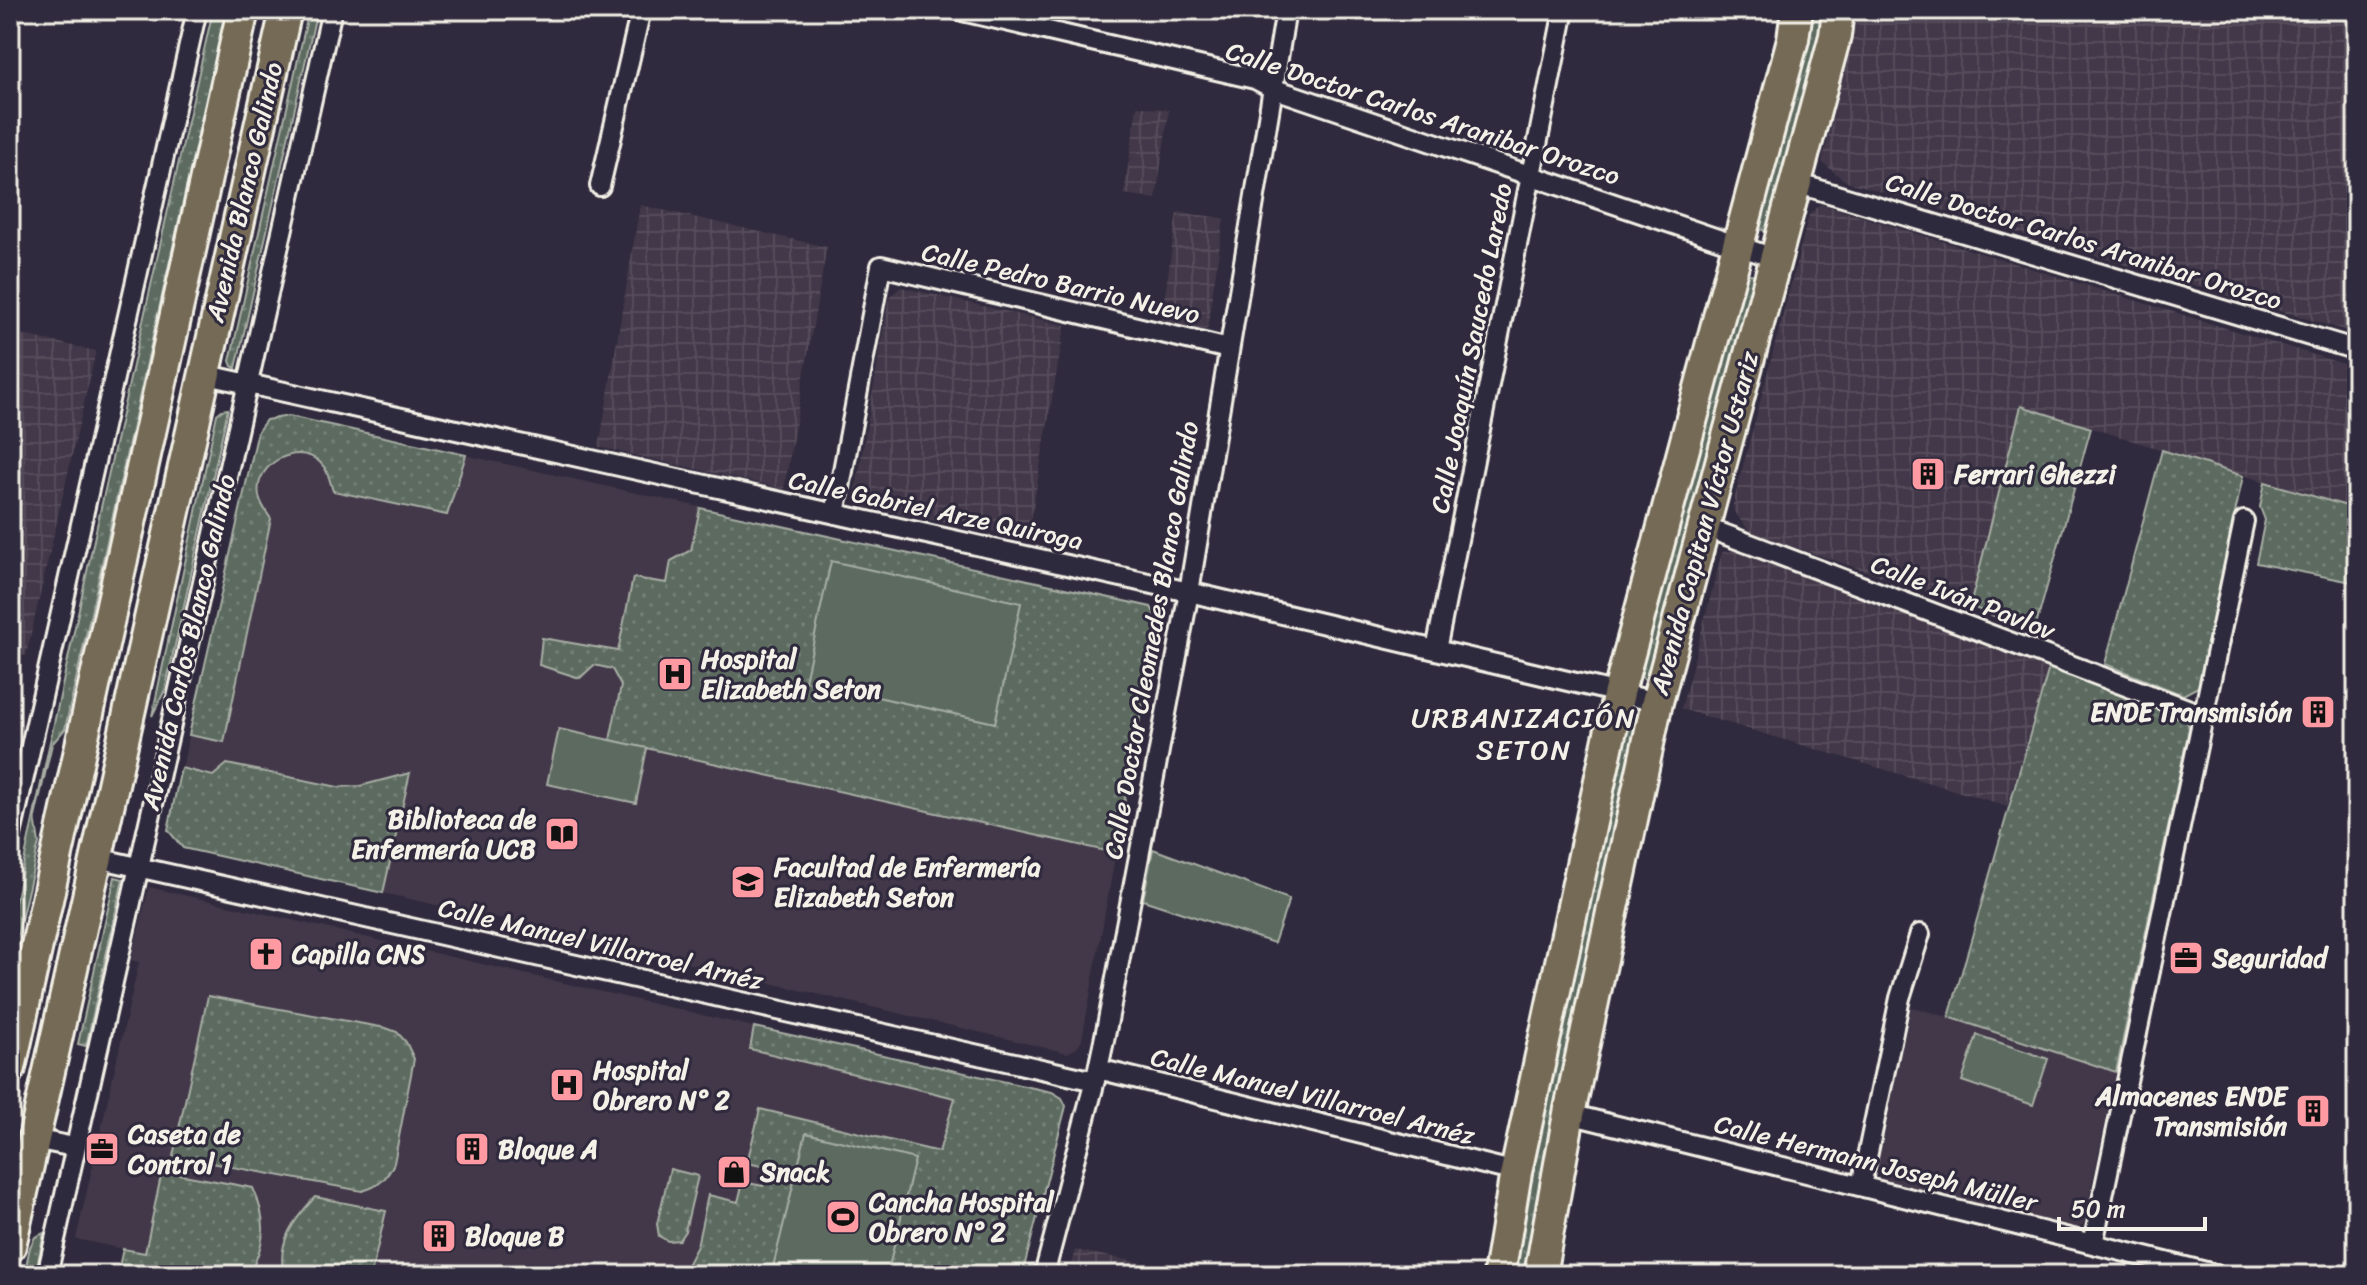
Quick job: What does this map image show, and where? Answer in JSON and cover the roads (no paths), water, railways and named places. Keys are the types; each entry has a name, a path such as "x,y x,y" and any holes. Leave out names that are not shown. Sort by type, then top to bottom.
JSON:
{"main road":[{"path":"10,1068 21,965 125,537 243,10"},
{"name":"Avenida Blanco Galindo","path":"203,374 286,10"},
{"name":"Avenida Capitan Víctor Ustariz","path":"1499,1275 1516,1172 1619,692 1793,39 1797,10"},
{"name":"Avenida Capitan Víctor Ustariz","path":"1540,1275 1569,1114 1657,702 1835,36 1838,10"},
{"name":"Avenida Carlos Blanco Galindo","path":"10,1246 203,374"}],"street":[{"path":"10,839 197,10"},
{"name":"Avenida Carlos Blanco Galindo","path":"47,1275 332,10"},
{"path":"600,186 641,10"},
{"name":"Calle Doctor Carlos Aranibar Orozco","path":"958,10 1255,79 1272,88 1774,258"},
{"name":"Calle Doctor Cleomedes Blanco Galindo","path":"1044,1275 1097,1075 1189,592 1286,10"},
{"name":"Calle Joaquín Saucedo Laredo","path":"1436,650 1564,10"},
{"name":"Calle Doctor Carlos Aranibar Orozco","path":"1796,183 2357,350"},
{"name":"Calle Pedro Barrio Nuevo","path":"835,514 881,266 1229,349"},
{"name":"Calle Gabriel Arze Quiroga","path":"203,374 1189,592 1657,702"},
{"path":"2093,1244 2244,521"},
{"name":"Calle Iván Pavlov","path":"1705,527 2203,715"},
{"name":"Calle Manuel Villarroel Arnéz","path":"97,858 1097,1075 1516,1172"},
{"path":"1861,1186 1900,998 1920,934"},
{"name":"Calle Hermann Joseph Müller","path":"1569,1114 2218,1275"},
{"path":"34,1139 74,1147"}],"place":[{"name":"Ferrari Ghezzi","path":"1928,474"},
{"name":"Hospital Elizabeth Seton","path":"675,674"},
{"name":"ENDE Transmisión","path":"2318,712"},
{"name":"Biblioteca de Enfermería UCB","path":"562,834"},
{"name":"Facultad de Enfermería Elizabeth Seton","path":"748,882"},
{"name":"Capilla CNS","path":"266,954"},
{"name":"Seguridad","path":"2186,958"},
{"name":"Hospital Obrero N° 2","path":"567,1085"},
{"name":"Almacenes ENDE Transmisión","path":"2313,1111"},
{"name":"Caseta de Control 1","path":"102,1149"},
{"name":"Bloque A","path":"472,1149"},
{"name":"Snack","path":"734,1172"},
{"name":"Cancha Hospital Obrero N° 2","path":"843,1217"},
{"name":"Bloque B","path":"439,1236"}],"district":[{"name":"URBANIZACIÓN SETON","path":"1524,733"}]}
